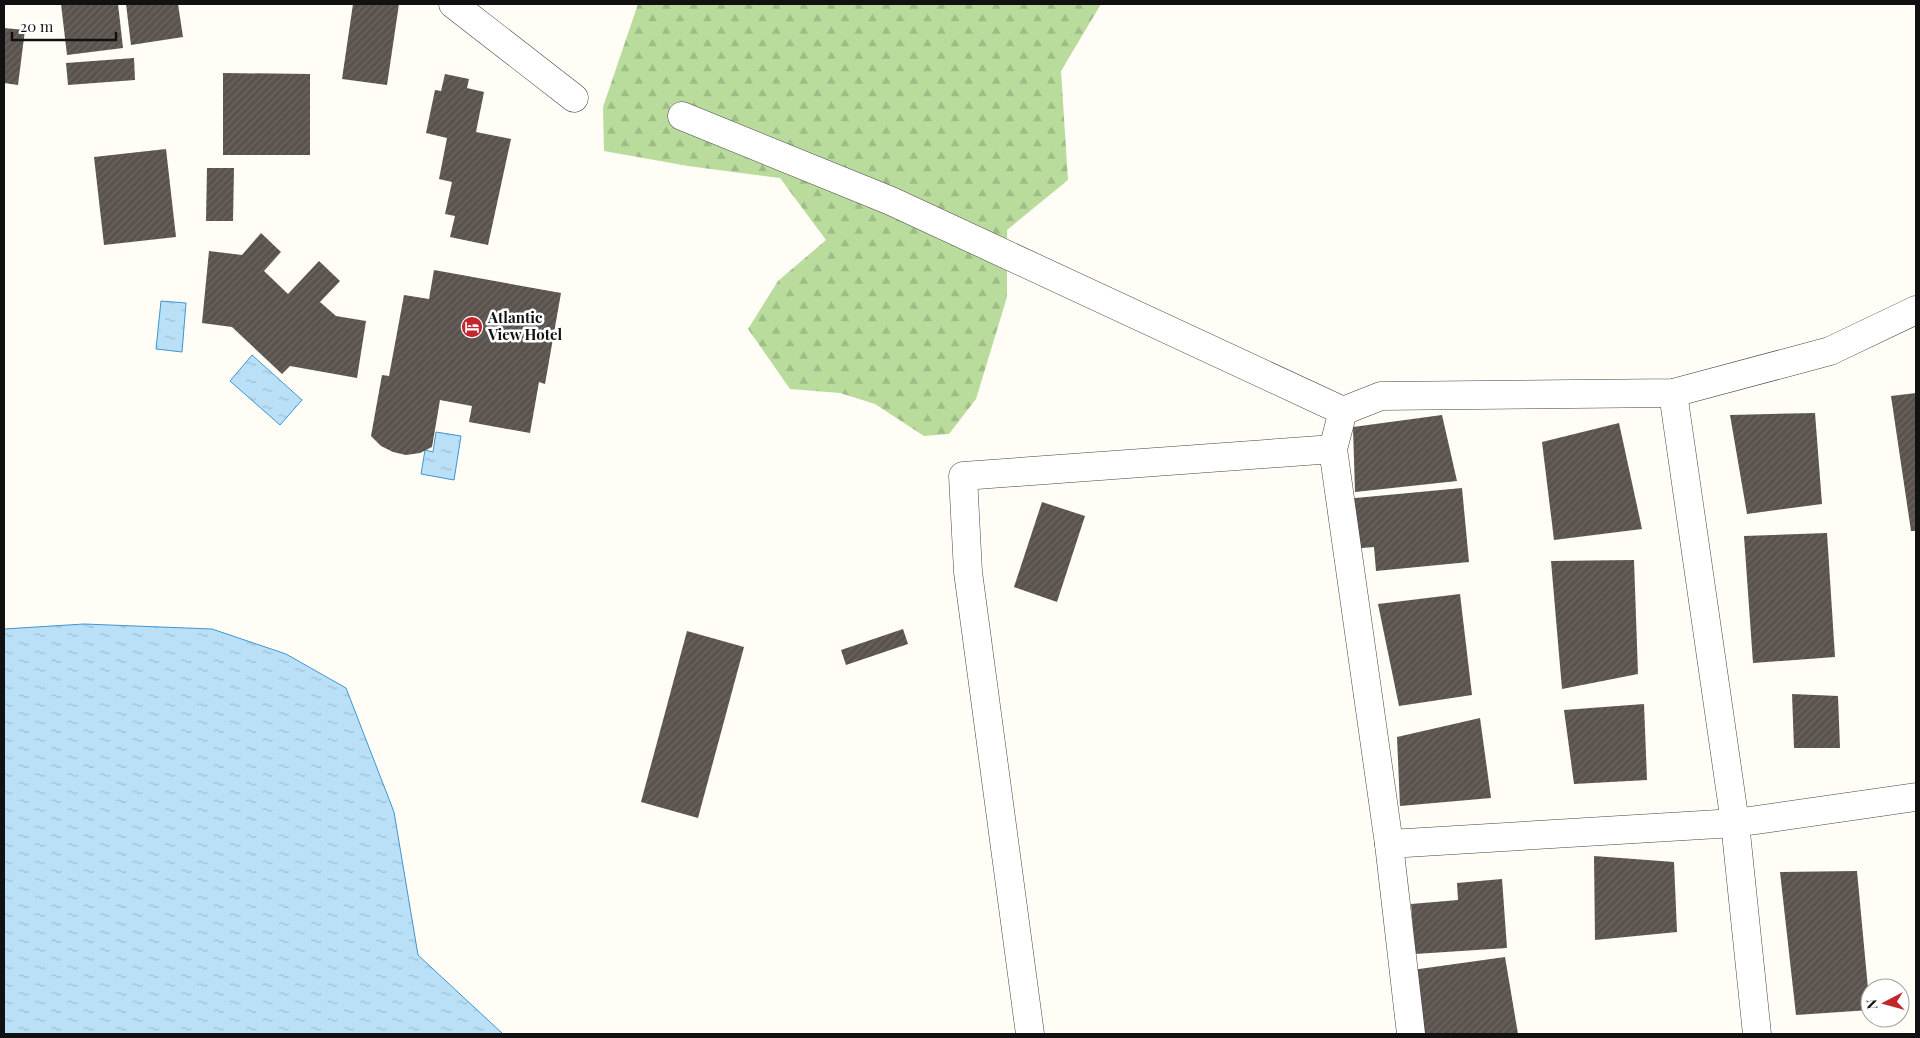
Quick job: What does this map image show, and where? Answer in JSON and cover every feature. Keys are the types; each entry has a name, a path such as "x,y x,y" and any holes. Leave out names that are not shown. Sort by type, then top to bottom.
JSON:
{"street":[{"path":"453,4 574,98"},
{"path":"682,116 891,201 1343,411 1381,396 1673,393 1830,351 1916,310"},
{"path":"1673,393 1735,823 1757,1034"},
{"path":"1343,411 1333,449 1389,844 1411,1034"},
{"path":"1030,1034 968,572 963,476 1333,449"},
{"path":"1389,844 1735,823 1916,797"}],"green space":[{"path":"638,4 1101,4 1061,71 1068,180 1007,230 1007,297 976,399 949,434 924,436 875,404 840,393 790,389 748,329 778,281 826,240 780,178 688,166 604,151 603,107"}],"water":[{"path":"161,301 186,303 182,352 156,349"},
{"path":"252,355 302,400 280,425 230,381"},
{"path":"436,432 461,436 454,480 421,474 425,450 433,452"},
{"path":"84,624 212,629 286,654 346,688 394,812 418,955 503,1034 4,1034 4,629"}],"building":[{"path":"61,4 118,4 123,48 67,55"},
{"path":"126,4 178,4 183,37 131,45"},
{"path":"353,4 399,4 387,85 342,79"},
{"path":"4,28 25,30 18,85 4,83"},
{"path":"134,58 135,80 68,85 66,63"},
{"path":"223,73 310,74 310,155 223,155"},
{"path":"445,74 469,79 467,88 484,92 476,132 511,139 488,245 450,237 455,216 445,214 452,182 439,179 447,138 426,133 435,90 441,91"},
{"path":"166,149 176,237 104,245 94,157"},
{"path":"207,168 234,168 233,221 206,221"},
{"path":"261,233 281,252 264,271 288,294 319,261 340,281 320,302 336,316 366,321 357,378 290,366 282,374 232,327 202,323 209,251 242,255"},
{"path":"434,270 561,293 545,384 539,382 530,433 469,422 472,406 440,400 432,447 420,453 406,455 393,452 381,446 371,436 382,375 389,376 404,295 429,299"},
{"path":"1916,393 1916,531 1911,531 1891,396"},
{"path":"1815,413 1822,504 1747,514 1730,415"},
{"path":"1442,415 1457,481 1355,492 1353,427"},
{"path":"1619,423 1642,529 1554,540 1542,442"},
{"path":"1462,488 1469,562 1376,571 1374,547 1350,549 1345,499"},
{"path":"1042,502 1085,516 1057,602 1014,587"},
{"path":"1827,533 1835,657 1753,663 1744,536"},
{"path":"1634,560 1638,674 1562,689 1551,561"},
{"path":"1460,594 1472,695 1399,706 1378,604"},
{"path":"903,629 908,644 846,665 841,650"},
{"path":"687,631 744,647 698,818 641,802"},
{"path":"1792,694 1838,696 1840,748 1794,748"},
{"path":"1644,704 1647,780 1574,784 1564,710"},
{"path":"1480,718 1491,798 1400,806 1397,737"},
{"path":"1594,856 1674,862 1677,932 1595,940"},
{"path":"1857,871 1867,978 1860,978 1860,1011 1796,1015 1780,872"},
{"path":"1502,879 1507,948 1415,954 1411,904 1458,900 1457,883"},
{"path":"1505,957 1518,1034 1414,1034 1412,970"}],"place":[{"name":"Atlantic View Hotel","path":"472,327"}]}
